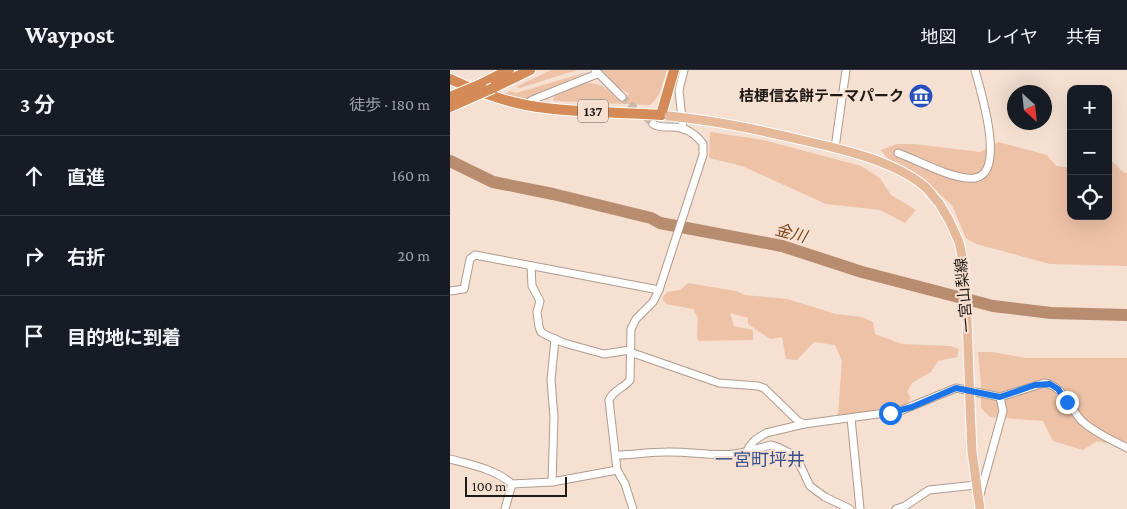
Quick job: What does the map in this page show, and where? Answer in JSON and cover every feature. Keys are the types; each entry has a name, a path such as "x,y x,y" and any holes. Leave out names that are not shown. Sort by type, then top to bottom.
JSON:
{"highway":[{"path":"454,70 458,81"},
{"path":"493,83 502,70"},
{"path":"450,97 481,84 493,83 509,70"},
{"path":"450,107 493,83 530,70"},
{"path":"665,115 674,70"},
{"name":"137","path":"450,74 458,81 490,95 526,105 665,115"}],"main road":[{"name":"一宮山梨線","path":"665,115 745,126 870,158 891,167 924,186 939,203 949,220 958,242 964,265 972,452 979,504"}],"street":[{"path":"683,129 678,90 684,70"},
{"path":"836,148 846,70"},
{"path":"898,153 929,167 956,176 975,178 982,175 987,168 990,150 990,130 975,70"},
{"path":"526,105 532,100 596,72 622,97"},
{"path":"633,509 625,484 617,470 608,403 613,393 630,380 630,335 633,324 653,302 660,286 703,156 703,144 690,131 662,128 653,124"},
{"path":"450,291 464,289 470,259 475,256 660,286"},
{"path":"531,266 532,286 540,301 537,312 541,332 554,339 604,354 630,351 719,383 764,388 798,421 804,424"},
{"path":"552,482 554,417 551,380 554,339"},
{"path":"748,451 748,447 766,433 804,424 900,411 956,388 1000,397 1035,385 1050,384 1058,389 1076,414 1088,426 1127,448"},
{"path":"979,504 1003,411 1000,397"},
{"path":"851,418 860,509"},
{"path":"616,455 666,452 722,455 771,445 793,455 810,486 825,498 850,509"},
{"path":"450,459 488,469 504,477 512,484 552,482 617,470"},
{"path":"505,509 512,484"},
{"path":"896,509 905,506 929,490 976,485"}],"shaded area":[{"path":"551,70 577,70 520,88 516,87"},
{"path":"602,70 667,70 659,95 650,105 554,101 555,95 571,87 587,83 601,86 616,98 630,94 619,88"},
{"path":"587,72 524,100 501,95 510,91 516,93"},
{"path":"710,132 763,140 861,166 880,178 891,195 916,210 905,223 880,210 826,204 742,166 709,158"},
{"path":"998,142 1047,155 1056,166 1067,167 1067,220 1112,220 1113,162 1123,172 1127,173 1127,266 1050,264 976,244 966,238 952,205 921,178 886,157 881,150 897,144 914,144 980,152"},
{"path":"688,283 736,291 745,295 787,299 836,314 862,317 873,322 875,334 902,344 950,346 959,349 957,357 938,361 931,372 912,383 907,392 911,398 906,405 838,415 842,361 835,345 814,342 797,360 786,359 782,337 770,339 748,324 748,318 730,313 734,326 753,330 753,340 699,341 697,338 698,318 693,309 666,304 662,298 667,292 680,290"},
{"path":"978,352 992,352 1026,358 1127,358 1127,448 1097,441 1083,450 1053,441 1043,421 990,417 981,408"}],"waterway":[{"name":"金川","path":"450,161 493,182 553,194 651,218 660,223 782,246 862,272 993,306 1051,313 1127,315"}],"tunnel":[{"path":"622,97 653,124"}],"place":[{"name":"桔梗信玄餅テーマパーク","path":"921,96"}],"district":[{"name":"一宮町坪井","path":"760,460"}],"route":[{"path":"890,413 912,407 956,388 1000,397 1044,383 1058,389 1067,402"}]}
